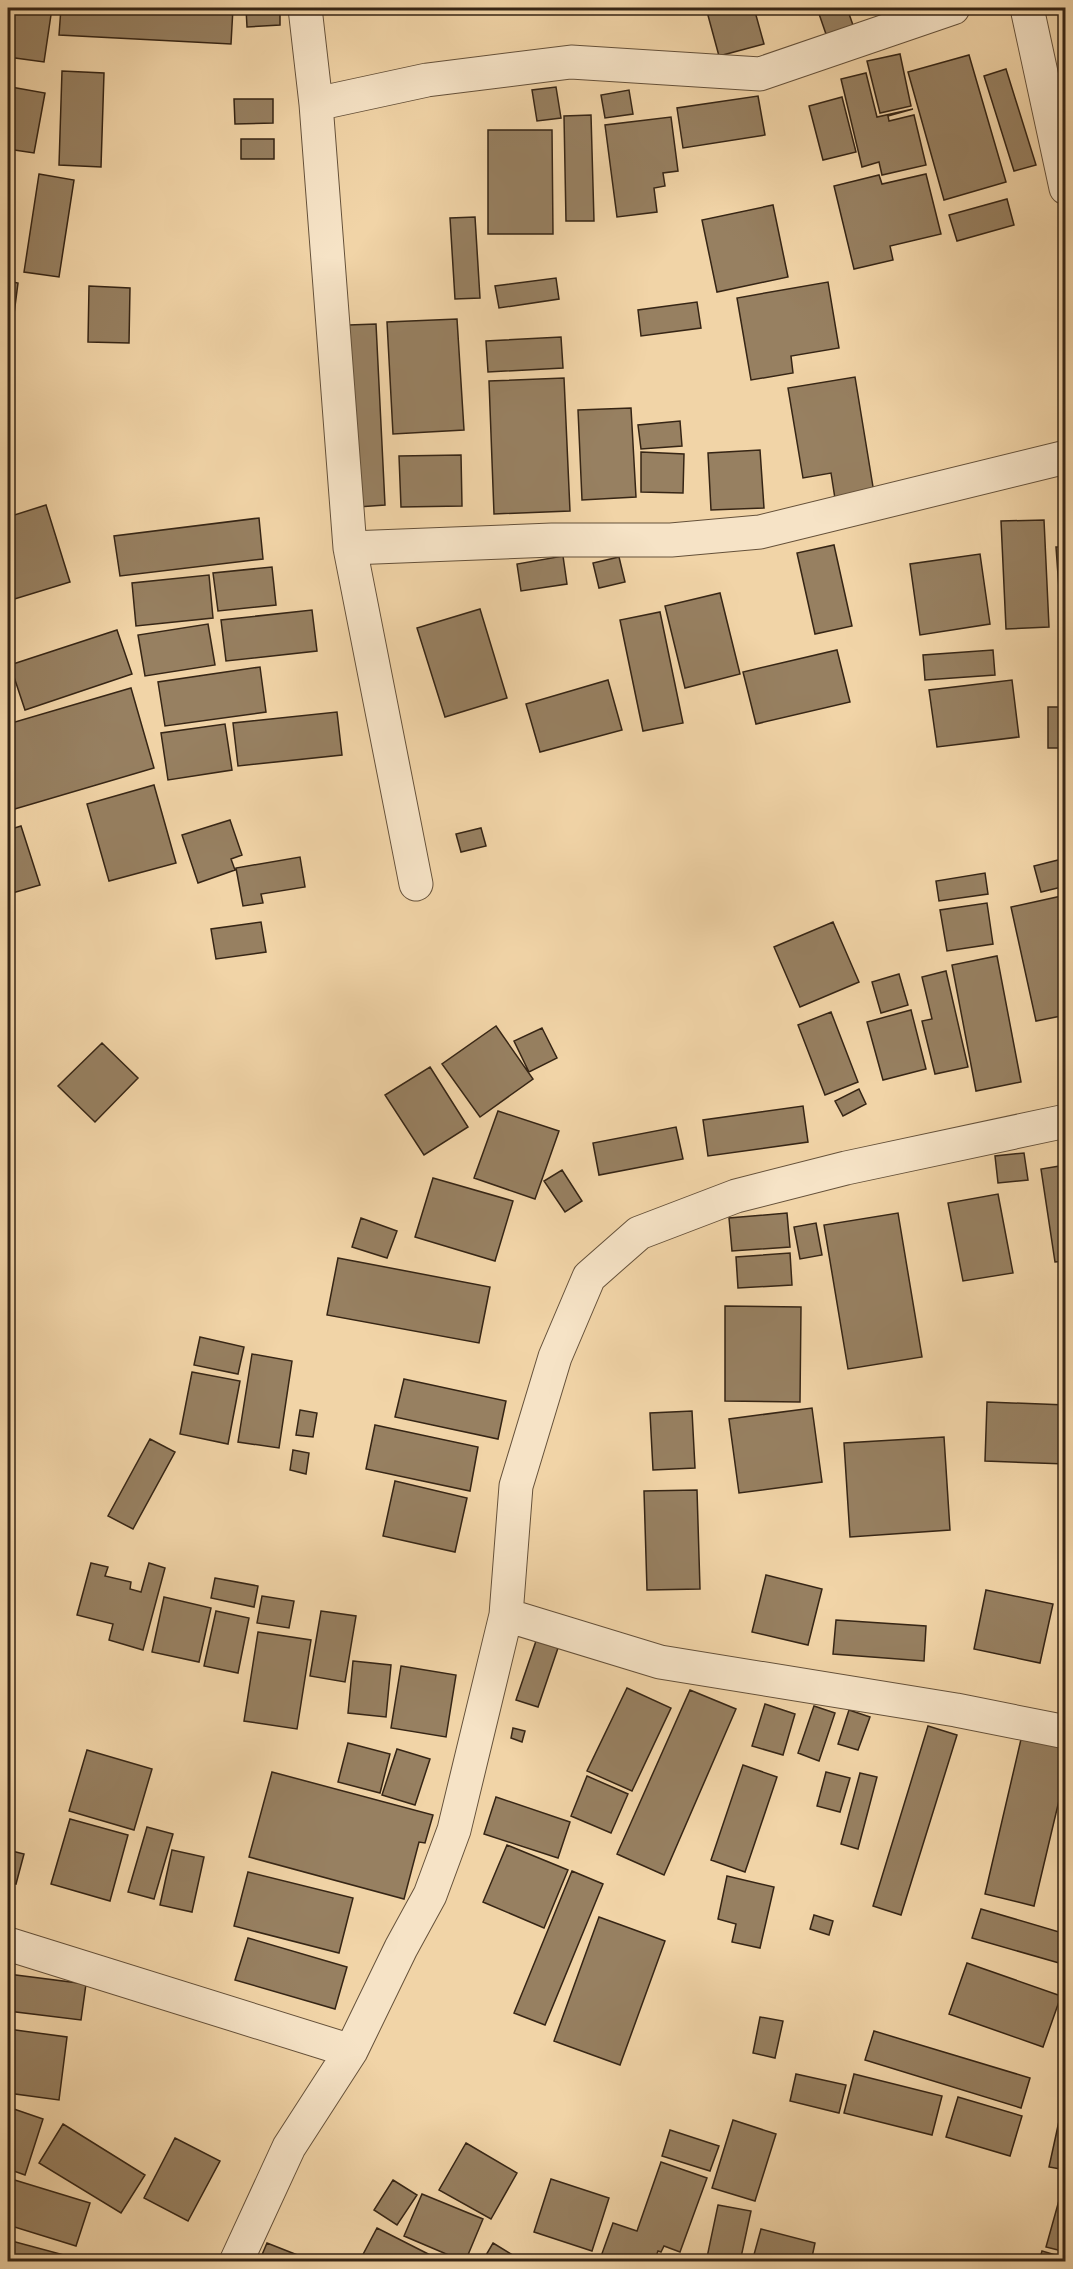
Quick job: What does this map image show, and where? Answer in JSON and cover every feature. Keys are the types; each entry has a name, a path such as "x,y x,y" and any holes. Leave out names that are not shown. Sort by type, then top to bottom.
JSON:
{"street":[{"path":"305,8 316,104 350,548 416,884"},
{"path":"316,104 427,80 571,62 760,74 953,8"},
{"path":"1027,8 1065,188"},
{"path":"350,548 552,540 671,540 760,532 1065,457"},
{"path":"236,2262 289,2147 351,2051 430,1894 454,1830 506,1615 516,1486 555,1356 589,1277 639,1233 736,1196 846,1168 1065,1121"},
{"path":"506,1615 660,1662 956,1710 1065,1732"},
{"path":"8,1944 351,2051"}],"building":[{"path":"8,8 52,8 44,62 8,57"},
{"path":"61,8 233,8 231,44 59,35"},
{"path":"246,8 280,8 280,25 247,27"},
{"path":"706,8 754,8 764,44 719,56"},
{"path":"817,8 847,8 854,28 827,37"},
{"path":"900,54 911,106 880,113 867,61"},
{"path":"969,55 1006,182 944,200 908,72"},
{"path":"1006,69 1036,165 1014,171 984,76"},
{"path":"62,71 104,73 101,167 59,165"},
{"path":"866,73 877,117 913,109 888,116 889,121 914,115 926,165 882,175 879,162 862,167 841,79"},
{"path":"11,87 45,93 34,153 8,149 8,106"},
{"path":"556,87 561,118 537,121 532,90"},
{"path":"629,90 633,114 605,118 601,95"},
{"path":"758,96 765,135 683,148 677,108"},
{"path":"842,97 856,152 823,160 809,106"},
{"path":"234,99 273,99 273,123 235,124"},
{"path":"591,115 594,221 566,221 564,116"},
{"path":"671,117 678,171 663,173 665,186 654,188 657,212 617,217 605,125"},
{"path":"488,130 552,130 553,234 488,234"},
{"path":"241,139 274,139 274,159 241,159"},
{"path":"8,170 12,170 14,244 8,244"},
{"path":"39,174 74,180 59,277 24,272"},
{"path":"926,174 941,234 890,246 893,260 854,269 834,186 879,175 882,184"},
{"path":"1007,199 1014,225 957,241 949,215"},
{"path":"773,205 788,277 717,292 702,220"},
{"path":"475,217 480,298 455,299 450,218"},
{"path":"556,278 559,299 499,308 495,286"},
{"path":"8,281 18,283 8,360"},
{"path":"828,282 839,348 791,356 793,373 751,380 737,298"},
{"path":"89,286 130,288 129,343 88,342"},
{"path":"697,302 701,328 641,336 638,310"},
{"path":"457,319 464,430 393,434 387,322"},
{"path":"376,324 385,505 358,507 349,325"},
{"path":"561,337 563,368 488,372 486,341"},
{"path":"855,377 875,499 836,505 831,473 803,478 788,388"},
{"path":"564,378 570,511 494,514 489,381"},
{"path":"631,408 636,497 582,500 578,410"},
{"path":"680,421 682,446 641,449 638,425"},
{"path":"760,450 764,508 711,510 708,453"},
{"path":"641,452 684,454 683,493 641,492"},
{"path":"461,455 462,506 401,507 399,456"},
{"path":"46,505 70,582 8,601 8,517"},
{"path":"259,518 263,559 120,576 114,536"},
{"path":"1044,520 1049,627 1006,629 1001,521"},
{"path":"834,545 852,626 815,634 797,553"},
{"path":"1056,547 1066,547 1066,603 1060,603"},
{"path":"980,554 990,624 920,635 910,564"},
{"path":"563,556 567,584 521,591 517,564"},
{"path":"619,557 625,582 599,588 593,563"},
{"path":"272,567 276,605 218,611 213,573"},
{"path":"209,575 213,618 136,626 132,583"},
{"path":"720,593 740,674 685,688 665,606"},
{"path":"480,609 507,698 445,717 417,628"},
{"path":"312,610 317,651 226,661 221,620"},
{"path":"660,612 683,723 643,731 620,620"},
{"path":"208,624 215,665 145,676 138,635"},
{"path":"117,630 132,674 25,710 10,665"},
{"path":"837,650 850,702 756,724 743,672"},
{"path":"993,650 995,675 925,680 923,655"},
{"path":"260,667 266,712 165,726 158,682"},
{"path":"608,680 622,730 540,752 526,704"},
{"path":"1012,680 1019,737 937,747 929,690"},
{"path":"131,688 154,768 8,811 8,724"},
{"path":"1048,707 1066,707 1066,748 1048,748"},
{"path":"337,712 342,755 238,766 233,723"},
{"path":"225,724 232,770 168,780 161,733"},
{"path":"154,785 176,863 109,881 87,804"},
{"path":"230,820 242,855 231,859 235,870 198,883 182,835"},
{"path":"21,826 40,885 9,894 8,830"},
{"path":"481,828 486,846 461,852 456,834"},
{"path":"300,857 305,887 261,894 263,903 243,906 236,868"},
{"path":"1066,858 1066,886 1041,892 1034,866"},
{"path":"985,873 988,894 939,901 936,881"},
{"path":"1066,895 1066,1015 1036,1021 1011,907"},
{"path":"987,903 993,944 947,951 940,910"},
{"path":"261,922 266,952 216,959 211,929"},
{"path":"833,922 859,982 800,1007 774,947"},
{"path":"997,956 1021,1082 976,1091 952,965"},
{"path":"946,971 968,1067 935,1074 922,1021 932,1019 922,977"},
{"path":"899,974 908,1005 881,1013 872,982"},
{"path":"911,1010 926,1069 883,1080 867,1022"},
{"path":"831,1012 858,1082 825,1095 798,1025"},
{"path":"496,1026 533,1079 480,1117 442,1064"},
{"path":"542,1028 557,1058 529,1072 514,1041"},
{"path":"102,1043 138,1078 95,1122 58,1086"},
{"path":"430,1067 468,1127 424,1155 385,1095"},
{"path":"859,1089 866,1104 843,1116 835,1101"},
{"path":"803,1106 808,1142 708,1156 703,1120"},
{"path":"498,1111 559,1131 535,1199 474,1178"},
{"path":"676,1127 683,1159 599,1175 593,1143"},
{"path":"1024,1153 1028,1180 998,1183 995,1156"},
{"path":"1066,1165 1066,1261 1055,1262 1041,1169"},
{"path":"562,1170 582,1201 565,1212 544,1181"},
{"path":"433,1178 513,1201 495,1261 415,1237"},
{"path":"998,1194 1013,1273 963,1281 948,1203"},
{"path":"787,1213 790,1247 732,1251 729,1218"},
{"path":"898,1213 922,1357 848,1369 824,1225"},
{"path":"361,1218 397,1231 387,1258 352,1247"},
{"path":"816,1223 822,1255 800,1259 794,1227"},
{"path":"790,1253 792,1285 738,1288 736,1257"},
{"path":"338,1258 490,1287 479,1343 327,1315"},
{"path":"725,1306 801,1307 800,1402 725,1401"},
{"path":"200,1337 244,1347 238,1374 194,1365"},
{"path":"252,1354 292,1361 279,1448 238,1442"},
{"path":"192,1372 240,1381 228,1444 180,1434"},
{"path":"404,1379 506,1401 498,1439 395,1417"},
{"path":"987,1402 1066,1405 1066,1464 985,1461"},
{"path":"812,1408 822,1482 739,1493 729,1419"},
{"path":"300,1410 317,1413 313,1437 296,1435"},
{"path":"692,1411 695,1468 653,1470 650,1413"},
{"path":"375,1425 478,1447 470,1491 366,1469"},
{"path":"944,1437 950,1530 850,1537 844,1443"},
{"path":"150,1439 175,1452 133,1529 108,1516"},
{"path":"293,1450 309,1453 306,1474 290,1470"},
{"path":"395,1481 467,1498 455,1552 383,1536"},
{"path":"697,1490 700,1589 647,1590 644,1491"},
{"path":"91,1563 108,1567 105,1576 131,1582 130,1589 141,1592 149,1563 165,1568 143,1650 109,1640 113,1624 77,1615"},
{"path":"766,1575 822,1589 808,1645 752,1632"},
{"path":"215,1578 258,1586 254,1607 211,1598"},
{"path":"986,1590 1053,1604 1040,1663 974,1649"},
{"path":"262,1596 294,1601 289,1628 257,1623"},
{"path":"164,1597 211,1608 199,1662 152,1652"},
{"path":"216,1611 249,1618 238,1673 204,1666"},
{"path":"321,1611 356,1616 345,1682 310,1676"},
{"path":"836,1620 926,1626 924,1661 833,1654"},
{"path":"258,1632 311,1640 297,1729 244,1721"},
{"path":"536,1641 558,1648 538,1707 516,1700"},
{"path":"353,1661 391,1665 386,1717 348,1713"},
{"path":"401,1666 456,1675 446,1737 391,1728"},
{"path":"627,1688 671,1708 632,1791 587,1771"},
{"path":"690,1690 736,1709 664,1875 617,1854"},
{"path":"765,1704 795,1714 783,1755 752,1746"},
{"path":"814,1706 835,1713 819,1761 798,1753"},
{"path":"849,1710 870,1717 858,1750 838,1744"},
{"path":"928,1726 957,1735 901,1915 873,1906"},
{"path":"513,1728 525,1731 522,1742 511,1738"},
{"path":"1022,1735 1066,1745 1066,1771 1034,1906 985,1894"},
{"path":"348,1743 390,1754 380,1793 338,1782"},
{"path":"397,1749 430,1759 415,1805 382,1795"},
{"path":"87,1750 152,1769 134,1830 69,1811"},
{"path":"743,1765 777,1777 745,1872 711,1860"},
{"path":"272,1772 433,1815 425,1843 419,1842 404,1899 249,1857"},
{"path":"826,1772 850,1778 840,1812 817,1806"},
{"path":"860,1773 877,1777 858,1849 841,1844"},
{"path":"587,1776 628,1794 611,1833 571,1816"},
{"path":"496,1797 570,1822 558,1858 484,1834"},
{"path":"70,1819 128,1835 110,1901 51,1884"},
{"path":"147,1827 173,1834 154,1899 128,1892"},
{"path":"507,1845 568,1870 544,1928 483,1902"},
{"path":"8,1850 24,1854 16,1884 8,1882"},
{"path":"172,1850 204,1857 192,1912 160,1905"},
{"path":"572,1871 603,1884 545,2025 514,2013"},
{"path":"248,1872 353,1898 339,1953 234,1926"},
{"path":"727,1876 774,1887 760,1948 732,1942 736,1924 718,1919"},
{"path":"981,1909 1066,1934 1066,1965 972,1938"},
{"path":"814,1915 833,1921 829,1935 810,1929"},
{"path":"599,1917 665,1941 620,2065 554,2041"},
{"path":"248,1938 347,1967 335,2009 235,1980"},
{"path":"967,1963 1061,1996 1043,2047 949,2014"},
{"path":"8,1974 86,1984 81,2020 8,2011"},
{"path":"760,2017 783,2021 775,2058 753,2053"},
{"path":"8,2029 67,2037 59,2100 8,2093"},
{"path":"874,2031 1030,2078 1021,2108 865,2060"},
{"path":"796,2074 846,2085 839,2113 790,2101"},
{"path":"854,2074 942,2096 932,2135 844,2113"},
{"path":"1066,2089 1066,2170 1049,2167"},
{"path":"958,2097 1022,2116 1010,2156 946,2137"},
{"path":"8,2107 43,2119 25,2175 8,2169"},
{"path":"733,2120 776,2134 755,2201 712,2188"},
{"path":"63,2124 145,2175 121,2213 39,2163"},
{"path":"670,2130 719,2146 710,2171 662,2156"},
{"path":"175,2138 220,2161 188,2221 144,2198"},
{"path":"466,2143 517,2173 491,2219 439,2190"},
{"path":"661,2162 707,2178 680,2252 664,2246 661,2252 658,2251 654,2262 645,2262 635,2258 633,2262 599,2262 613,2223 637,2231"},
{"path":"8,2178 90,2203 76,2246 8,2225"},
{"path":"551,2179 609,2198 592,2251 534,2232"},
{"path":"393,2180 417,2195 397,2225 374,2210"},
{"path":"1063,2186 1066,2186 1066,2252 1046,2247"},
{"path":"422,2194 483,2219 465,2262 404,2236"},
{"path":"718,2205 751,2211 740,2262 706,2262"},
{"path":"377,2228 444,2262 359,2262"},
{"path":"761,2229 815,2243 811,2262 752,2262"},
{"path":"8,2240 64,2255 63,2262 8,2262"},
{"path":"267,2243 300,2256 298,2262 259,2262"},
{"path":"493,2243 524,2262 482,2262"},
{"path":"1042,2251 1066,2258 1066,2262 1039,2262"}]}
